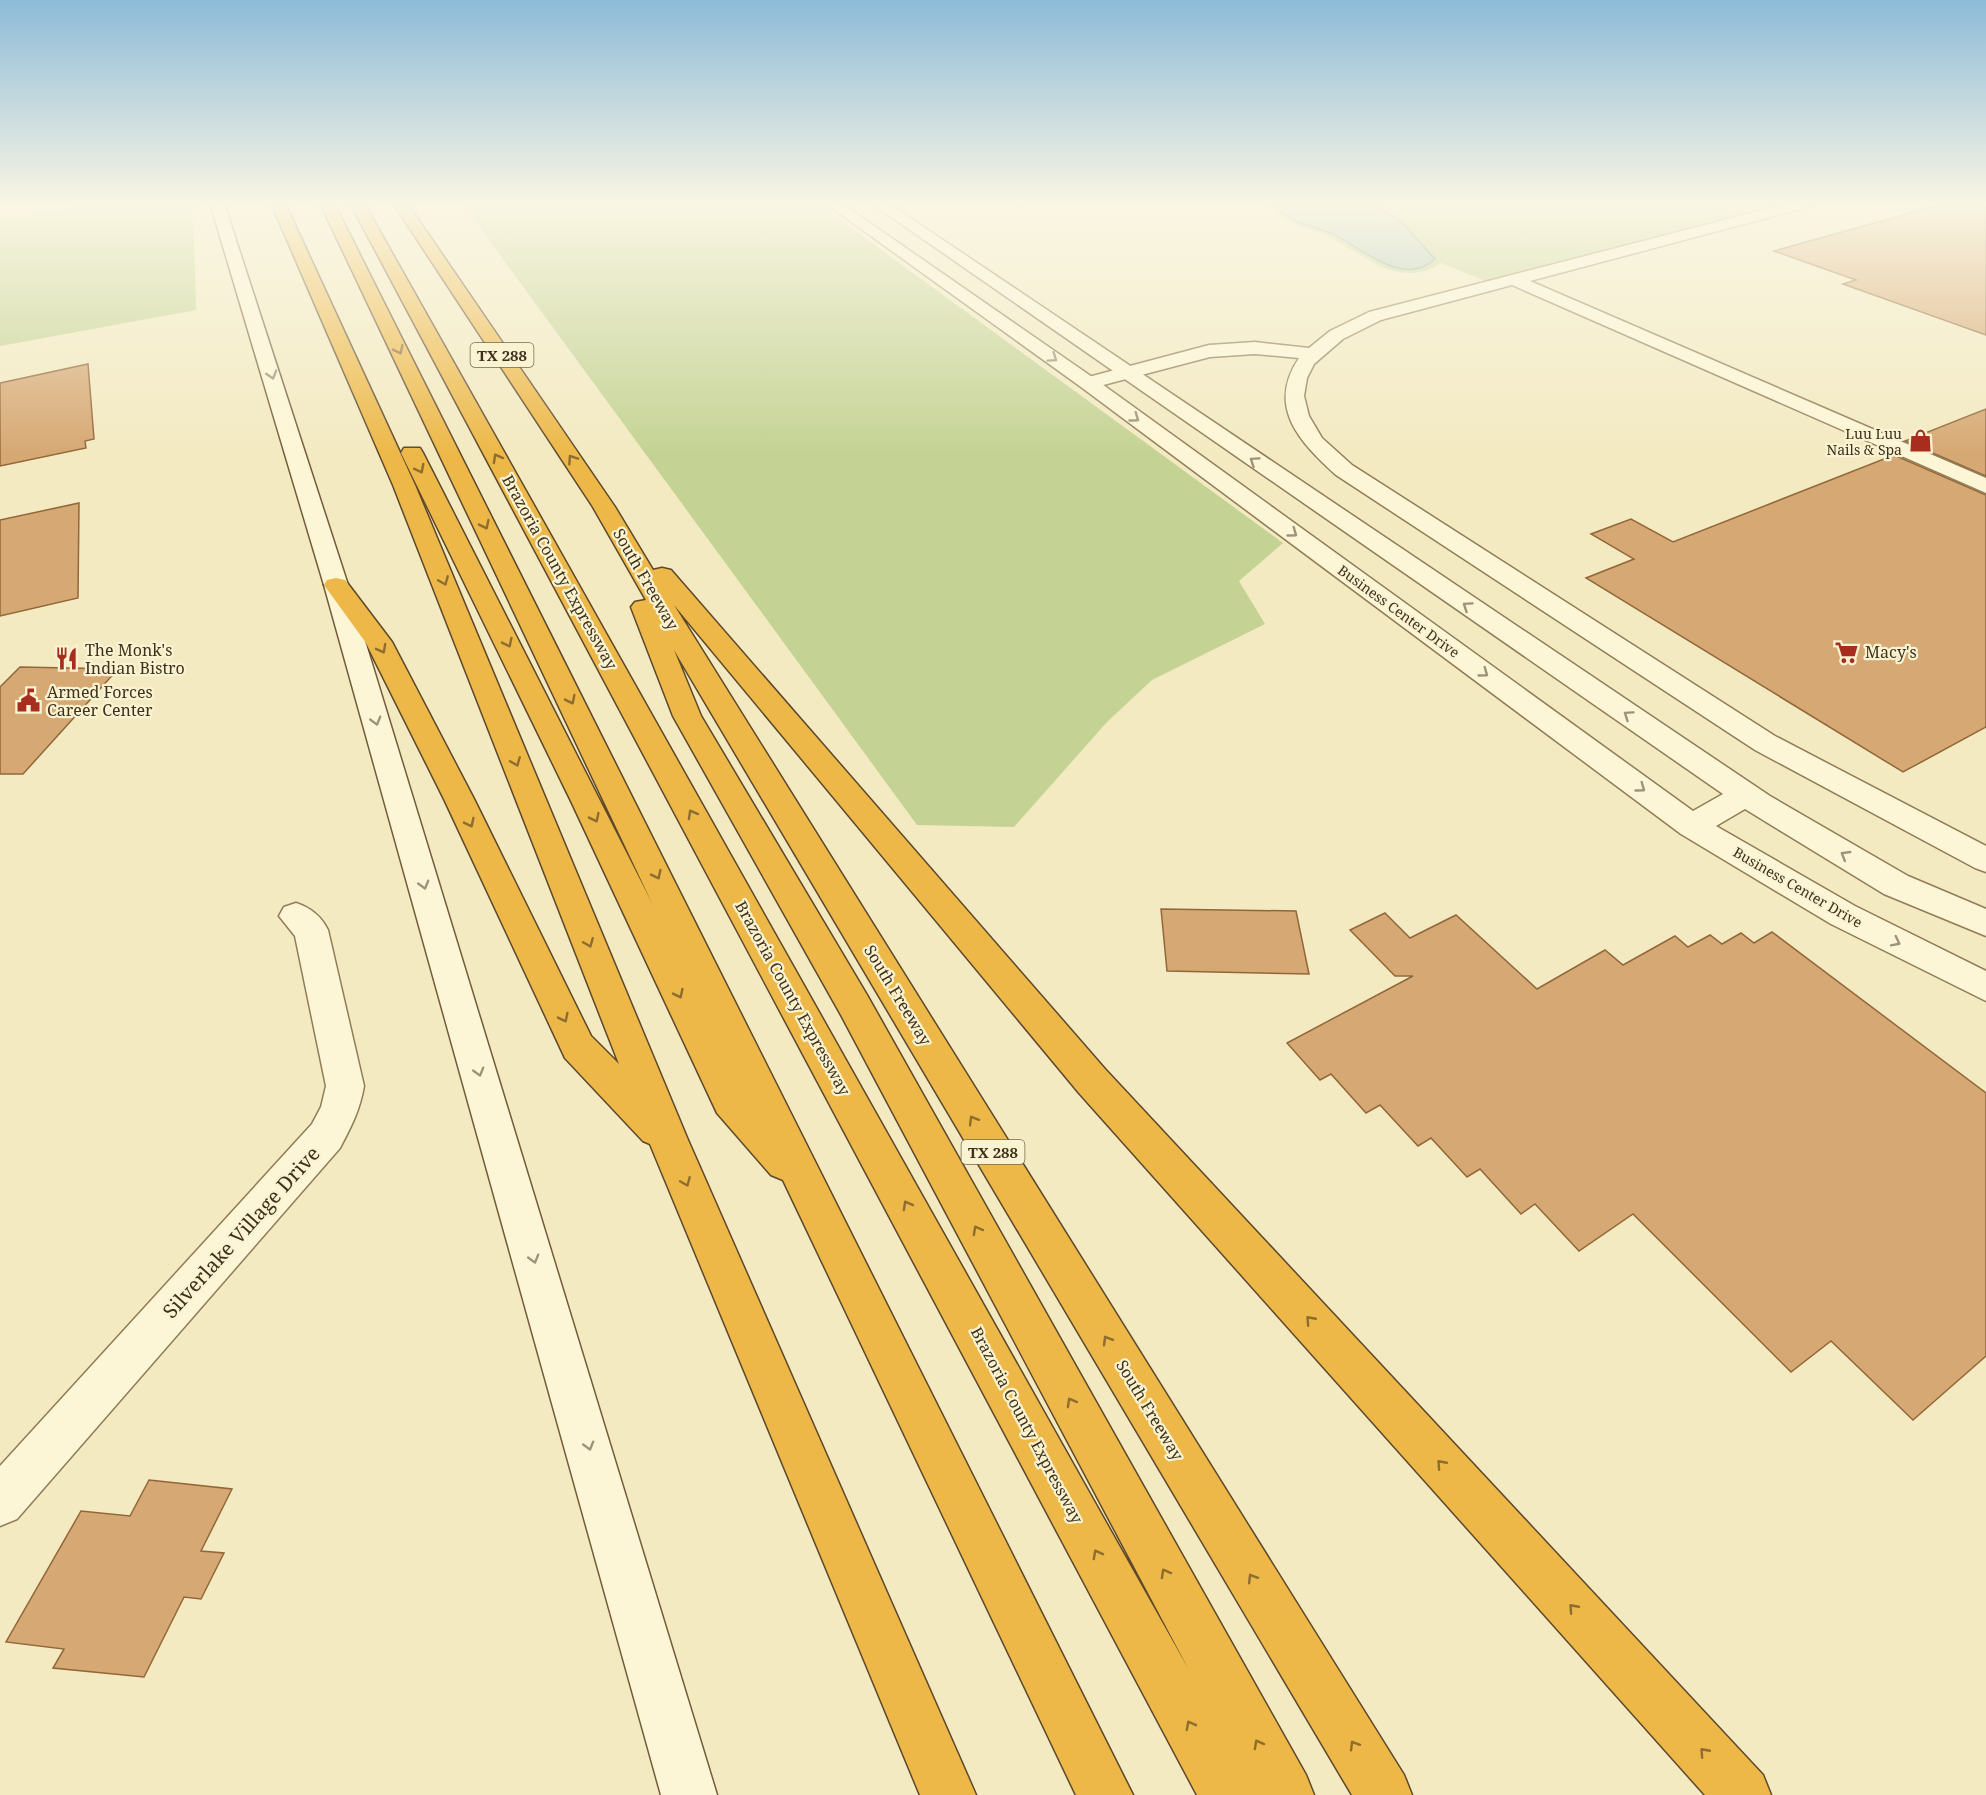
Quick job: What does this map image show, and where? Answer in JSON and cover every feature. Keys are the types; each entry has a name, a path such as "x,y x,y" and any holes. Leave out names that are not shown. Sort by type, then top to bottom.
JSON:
{"highway":[{"path":"316,287 434,555 668,1140 948,1795"},
{"path":"368,287 1106,1795"},
{"name":"Brazoria County Expressway","path":"403,287 1228,1795"},
{"name":"South Freeway","path":"456,287 604,507 709,685 1384,1795"},
{"path":"380,430 409,447 581,791 731,1101 811,1190"},
{"path":"604,507 687,716 854,1005 1286,1795"},
{"path":"604,507 1092,1081 1743,1795"},
{"path":"336,585 379,642 459,799 578,1047 668,1140"}],"street":[{"path":"244,287 336,585 689,1795"},
{"name":"Business Center Drive","path":"951,287 1088,383 1692,826 1843,915 1986,987"},
{"path":"999,287 1745,795 1896,885 1986,923"},
{"path":"1488,287 1375,316 1337,333 1299,369 1294,401 1310,438 1344,471 1765,743 1986,860"},
{"path":"1530,287 1986,486"},
{"path":"1088,383 1209,351 1255,348 1313,354"},
{"path":"1692,826 1745,795"},
{"name":"Silverlake Village Drive","path":"0,1502 326,1136 340,1111 345,1086 311,930 296,915"}],"green space":[{"path":"0,287 195,287 196,310 0,346"},
{"path":"523,287 932,287 1283,543 1239,581 1265,624 1152,680 1107,722 1014,827 917,825"}],"building":[{"path":"1851,287 1986,287 1986,335"},
{"path":"88,364 94,439 85,441 86,448 0,466 0,383"},
{"path":"1986,409 1986,476 1905,441"},
{"name":"Macy's","path":"1894,455 1986,495 1986,727 1903,772 1586,578 1634,559 1591,534 1631,519 1673,542"},
{"path":"79,503 78,598 0,616 0,520"},
{"path":"20,667 118,669 23,774 0,774 0,687"},
{"path":"1161,909 1296,911 1309,974 1167,971"},
{"path":"1385,913 1410,938 1456,915 1537,989 1605,950 1623,965 1675,936 1688,947 1710,935 1722,944 1741,933 1754,943 1772,932 1986,1093 1986,1356 1913,1420 1831,1341 1791,1372 1633,1214 1579,1251 1535,1204 1521,1214 1480,1169 1467,1177 1431,1138 1418,1146 1380,1105 1366,1113 1331,1074 1320,1080 1287,1043 1413,976 1395,976 1350,930"},
{"path":"149,1480 232,1489 201,1551 224,1553 201,1599 184,1597 144,1677 53,1668 64,1649 6,1642 81,1511 130,1516"}],"place":[{"name":"Luu Luu Nails & Spa","path":"1920,441"},
{"name":"Macy's","path":"1847,652"},
{"name":"The Monk's Indian Bistro","path":"67,659"},
{"name":"Armed Forces Career Center","path":"29,701"}]}
